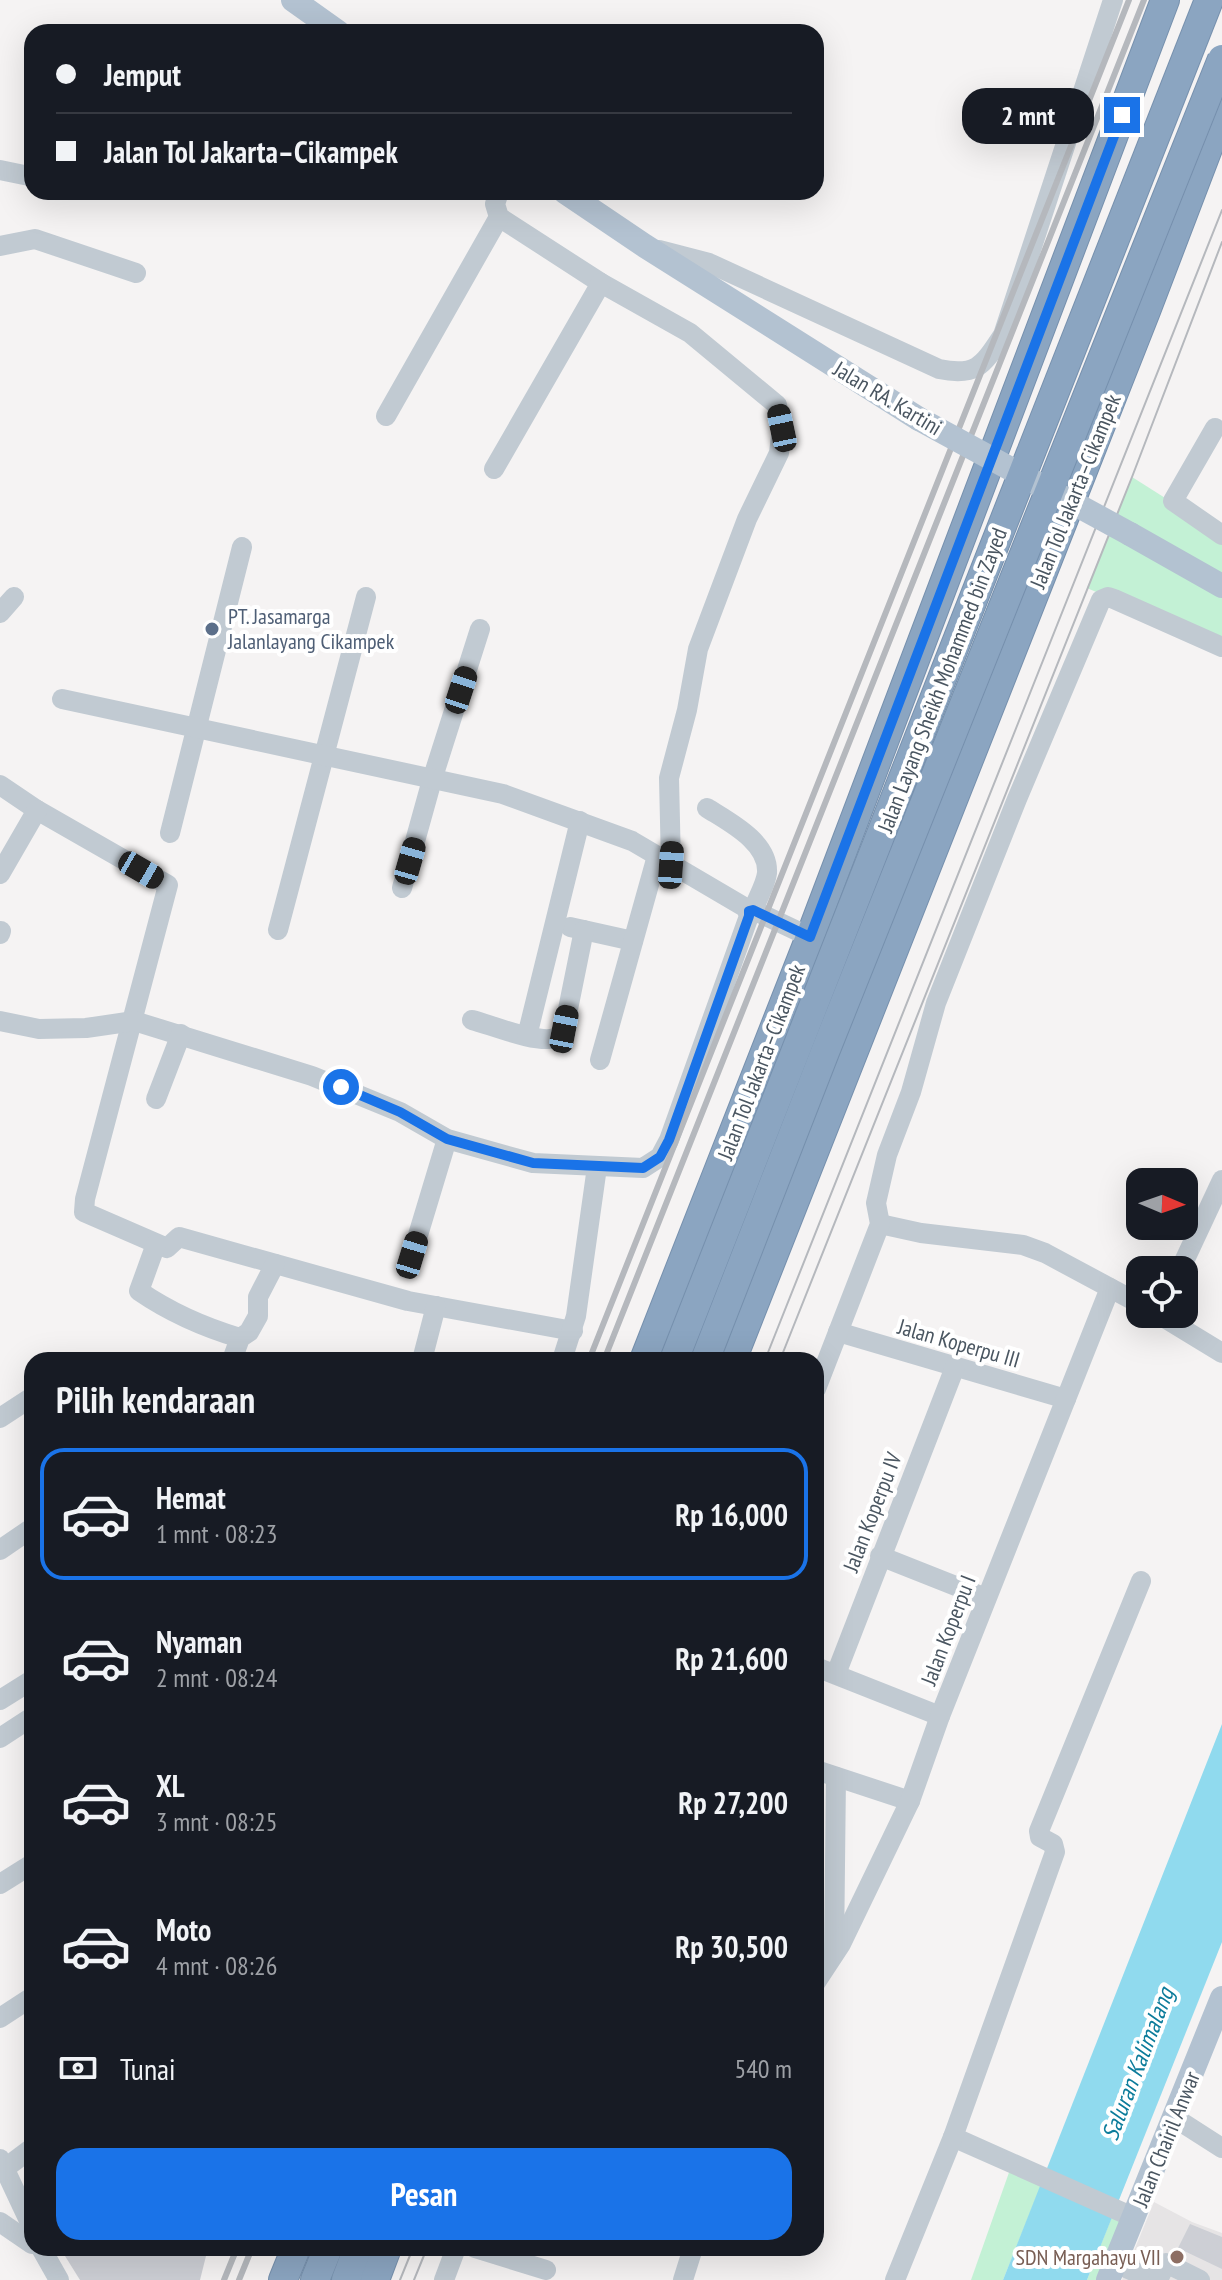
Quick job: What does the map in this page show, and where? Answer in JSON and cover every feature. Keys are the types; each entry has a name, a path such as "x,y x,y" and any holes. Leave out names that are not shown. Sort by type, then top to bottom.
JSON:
{"highway":[{"name":"Jalan Tol Jakarta–Cikampek","path":"647,1352 810,937 1165,0"},
{"name":"Jalan Layang Sheikh Mohammed bin Zayed","path":"677,1352 1209,0"},
{"name":"Jalan Layang Sheikh Mohammed bin Zayed","path":"708,1352 1222,59"},
{"name":"Jalan Tol Jakarta–Cikampek","path":"735,1352 1222,112"},
{"path":"283,2280 293,2256"},
{"path":"315,2280 325,2256"},
{"path":"346,2280 355,2256"},
{"path":"375,2280 384,2256"}],"main road":[{"path":"293,0 327,24"},
{"name":"Jalan RA. Kartini","path":"577,200 919,419 1222,586"},
{"name":"Jalan Chairil Anwar","path":"1112,2272 1131,2215 1175,2118 1222,1998"}],"street":[{"path":"645,246 709,263 939,369 962,374 983,365 1003,335 1113,0"},
{"path":"0,170 24,174"},
{"path":"496,200 499,217 601,283 690,333 777,405 782,428 779,453 747,519 698,649 687,710 669,778 672,840 633,941 600,1060"},
{"path":"386,416 499,217"},
{"path":"0,246 35,239 136,273"},
{"path":"494,469 601,283"},
{"path":"1215,428 1173,501 1222,535"},
{"path":"170,833 242,547"},
{"path":"278,930 366,597"},
{"path":"824,1368 880,1224 876,1203 887,1155 911,1092 936,1003 1101,600 1108,597 1114,599 1222,647"},
{"path":"402,888 432,780 480,629"},
{"path":"62,699 503,794 632,841 751,910 810,937"},
{"path":"0,785 37,810 168,885 84,1212 167,1248 179,1237 408,1301 573,1331"},
{"path":"0,1021 39,1029 86,1028 134,1021 312,1076 400,1112 447,1139 533,1163 643,1168 660,1157 669,1140 767,873 763,853 742,831 707,808"},
{"path":"0,874 37,810"},
{"path":"527,1036 580,821"},
{"path":"555,924 633,941"},
{"path":"472,1020 527,1036 552,1039 559,1036 564,1029 584,930"},
{"path":"156,1099 181,1034"},
{"path":"412,1255 447,1139"},
{"path":"565,1352 573,1331 597,1167"},
{"path":"1187,1256 1222,1180"},
{"path":"880,1224 921,1233 1023,1245 1045,1253 1126,1297"},
{"path":"156,1244 139,1291 167,1310 212,1330 240,1338"},
{"path":"235,1352 240,1338 249,1332 258,1316 258,1297 275,1264"},
{"name":"Jalan Koperpu I","path":"824,1970 868,1892 910,1801 986,1598 1110,1288"},
{"path":"424,1352 436,1306"},
{"path":"1182,1328 1222,1353"},
{"name":"Jalan Koperpu III","path":"838,1332 1066,1399"},
{"name":"Jalan Koperpu IV","path":"836,1674 955,1367"},
{"path":"0,1418 24,1402"},
{"path":"0,1550 24,1534"},
{"path":"880,1556 986,1598"},
{"path":"895,2280 953,2137 1055,1852 1053,1844 1040,1837 1039,1831 1141,1581"},
{"path":"824,1670 940,1716"},
{"path":"0,1738 24,1722"},
{"path":"824,1773 910,1801"},
{"path":"834,1955 836,1777"},
{"path":"0,1884 24,1869"},
{"path":"0,2018 24,2002"},
{"path":"1175,2118 1222,2148"},
{"path":"953,2137 1131,2215"},
{"path":"24,2153 2,2166 24,2211"},
{"path":"0,2222 24,2238"},
{"path":"44,2256 59,2280"},
{"path":"444,2280 453,2256"},
{"path":"501,2256 546,2270"},
{"path":"683,2280 690,2256"},
{"path":"1112,2272 1156,2280 1166,2263 1200,2280"}],"shaded area":[{"name":"SDN Margahayu VII","path":"1154,2202 1192,2222 1222,2233 1222,2280 1122,2280"}],"green space":[{"path":"1132,477 1222,534 1222,647 1087,588"},
{"path":"1012,2164 1044,2178 1003,2280 971,2280"},
{"path":"1115,2209 1133,2216 1108,2280 1087,2280"}],"water":[{"name":"Saluran Kalimalang","path":"1222,1724 1222,1942 1087,2280 1003,2280"}],"building":[{"path":"1190,2224 1222,2237 1222,2269 1178,2248"},
{"path":"65,2256 206,2256 200,2280 80,2280"}],"tram line":[{"path":"768,1352 1222,210"},
{"path":"783,1352 1132,477 1222,242"},
{"path":"400,2280 410,2256"},
{"path":"414,2280 424,2256"}],"railway":[{"path":"592,1352 1129,0"},
{"path":"607,1352 1144,0"},
{"path":"224,2280 234,2256"},
{"path":"239,2280 249,2256"}],"place":[{"name":"PT. Jasamarga Jalanlayang Cikampek","path":"212,629"},
{"name":"SDN Margahayu VII","path":"1177,2257"}],"route":[{"path":"341,1087 400,1112 447,1139 533,1163 643,1168 660,1157 669,1140 749,911 753,910 810,937 1122,115"}]}
